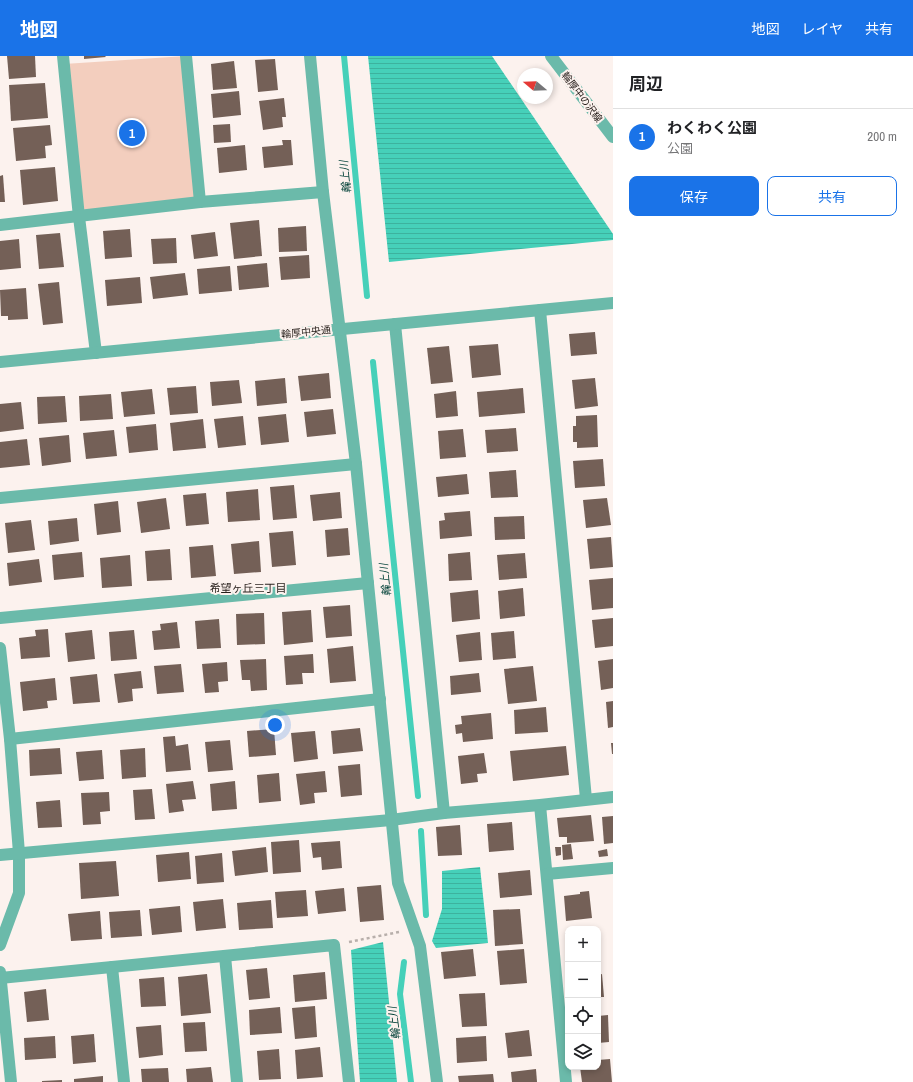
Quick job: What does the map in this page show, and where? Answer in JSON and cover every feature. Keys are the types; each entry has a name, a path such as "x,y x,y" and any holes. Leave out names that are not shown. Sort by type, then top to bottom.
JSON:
{"street":[{"path":"63,56 79,216 96,353"},
{"path":"186,56 200,202"},
{"path":"310,56 323,192 356,464 398,883 413,930 420,946 437,1082"},
{"name":"輪厚中の沢線","path":"552,56 613,137"},
{"path":"0,225 200,202 323,192"},
{"name":"輪厚中央通","path":"0,362 613,303"},
{"path":"540,310 586,799"},
{"path":"395,324 444,813"},
{"path":"0,498 356,464"},
{"path":"0,618 368,583"},
{"path":"0,648 10,739 19,853 19,893 0,946"},
{"path":"10,739 380,700"},
{"path":"0,855 391,820 444,813 613,797"},
{"path":"540,805 566,1082"},
{"path":"547,874 613,868"},
{"path":"0,978 334,945 349,1082"},
{"path":"225,956 237,1082"},
{"path":"112,967 124,1082"},
{"path":"0,971 11,1082"}],"path":[{"path":"334,945 390,934"}],"shaded area":[{"path":"186,56 200,202 79,217 64,64"},
{"path":"368,56 492,56 517,93 517,104 525,104 613,234 613,240 389,262"},
{"path":"480,867 488,943 436,948 432,941 442,909 442,871"},
{"path":"383,942 397,1082 360,1082 351,950"}],"building":[{"path":"7,56 35,56 36,77 9,79"},
{"path":"84,56 105,56 106,57 84,59"},
{"path":"275,59 278,90 258,92 255,60"},
{"path":"234,61 237,88 213,90 211,64"},
{"path":"45,83 48,118 11,121 9,85"},
{"path":"239,91 241,115 213,118 211,94"},
{"path":"284,98 286,117 282,117 283,127 263,130 259,101"},
{"path":"230,124 231,142 214,143 213,125"},
{"path":"50,125 52,145 45,146 46,158 16,161 13,128"},
{"path":"282,140 291,140 293,165 264,168 262,147 283,145"},
{"path":"245,145 247,170 219,173 217,148"},
{"path":"55,167 58,201 23,205 20,170"},
{"path":"3,175 5,202 0,202 0,176"},
{"path":"259,220 262,256 234,259 230,223"},
{"path":"306,226 307,251 279,252 278,228"},
{"path":"130,229 132,257 105,259 103,231"},
{"path":"215,232 218,256 194,259 191,235"},
{"path":"60,233 64,267 39,269 36,235"},
{"path":"176,238 177,263 153,264 151,239"},
{"path":"19,239 21,268 0,270 0,241"},
{"path":"309,255 310,278 281,280 279,257"},
{"path":"267,263 269,287 239,290 237,266"},
{"path":"230,266 232,291 199,294 197,269"},
{"path":"185,273 188,295 153,299 150,277"},
{"path":"140,277 142,303 107,306 105,280"},
{"path":"59,282 63,323 43,325 38,284"},
{"path":"26,288 28,319 8,320 8,316 1,316 0,290"},
{"path":"595,332 597,354 571,356 569,334"},
{"path":"498,344 501,375 472,378 469,346"},
{"path":"449,346 453,382 431,384 427,348"},
{"path":"329,373 331,398 301,401 298,376"},
{"path":"285,378 287,403 257,406 255,381"},
{"path":"595,378 598,406 575,409 572,380"},
{"path":"239,380 242,403 212,406 210,382"},
{"path":"196,386 198,413 170,415 167,388"},
{"path":"523,388 525,413 479,417 477,392"},
{"path":"152,389 155,414 124,417 121,392"},
{"path":"456,391 458,416 436,418 434,394"},
{"path":"111,394 113,419 80,421 79,396"},
{"path":"65,396 67,422 38,424 37,397"},
{"path":"21,402 24,429 0,432 0,404"},
{"path":"333,409 336,434 307,437 304,412"},
{"path":"286,414 289,442 261,445 258,417"},
{"path":"597,415 598,447 577,448 577,442 573,442 573,426 576,426 576,416"},
{"path":"243,416 246,445 218,448 214,419"},
{"path":"203,419 206,448 173,451 170,423"},
{"path":"156,424 158,450 129,453 126,427"},
{"path":"516,428 518,451 487,453 485,430"},
{"path":"463,429 466,457 440,459 438,431"},
{"path":"114,430 117,456 86,459 83,433"},
{"path":"69,435 71,462 42,466 39,438"},
{"path":"27,439 30,465 0,468 0,442"},
{"path":"603,459 605,486 575,488 573,461"},
{"path":"516,470 518,497 491,498 489,472"},
{"path":"467,474 469,494 438,497 436,477"},
{"path":"294,485 297,518 273,520 270,487"},
{"path":"258,489 260,520 228,522 226,492"},
{"path":"340,492 342,518 313,521 310,495"},
{"path":"206,493 209,524 186,526 183,495"},
{"path":"166,498 170,529 141,533 137,502"},
{"path":"607,498 611,525 586,528 583,500"},
{"path":"118,501 121,532 97,535 94,504"},
{"path":"470,511 472,536 440,539 439,521 445,520 444,513"},
{"path":"524,516 525,539 495,540 494,517"},
{"path":"77,518 79,541 50,545 48,521"},
{"path":"31,520 35,550 8,553 5,523"},
{"path":"348,528 350,555 327,557 325,530"},
{"path":"293,531 296,565 272,567 269,533"},
{"path":"611,537 613,567 590,569 587,539"},
{"path":"259,541 261,572 234,574 231,544"},
{"path":"213,545 216,576 191,578 189,547"},
{"path":"170,549 172,580 147,581 145,551"},
{"path":"82,552 84,577 54,580 52,555"},
{"path":"470,552 472,580 449,581 448,554"},
{"path":"525,553 527,578 499,580 497,555"},
{"path":"130,555 132,586 102,588 100,558"},
{"path":"39,559 42,582 9,586 7,563"},
{"path":"613,578 613,608 592,610 589,580"},
{"path":"523,588 525,616 500,619 498,591"},
{"path":"478,590 480,619 452,622 450,593"},
{"path":"350,605 352,636 326,638 323,607"},
{"path":"311,610 313,642 284,645 282,612"},
{"path":"264,613 265,644 237,645 236,614"},
{"path":"613,618 613,646 595,648 592,620"},
{"path":"219,619 221,648 197,649 195,621"},
{"path":"177,622 180,648 154,650 152,631 161,630 160,624"},
{"path":"48,629 50,657 21,659 19,638 36,636 35,630"},
{"path":"92,630 95,659 68,662 65,633"},
{"path":"134,630 137,659 111,661 109,632"},
{"path":"514,631 516,658 493,660 491,633"},
{"path":"480,632 482,660 459,662 456,635"},
{"path":"353,646 356,681 330,683 327,649"},
{"path":"313,654 314,673 302,673 303,684 286,685 284,656"},
{"path":"266,659 267,690 251,691 250,680 242,680 240,660"},
{"path":"613,659 613,688 601,690 598,661"},
{"path":"227,662 228,681 218,682 219,692 205,693 202,664"},
{"path":"181,664 184,692 157,694 154,666"},
{"path":"533,666 537,701 508,704 504,669"},
{"path":"141,671 143,688 132,689 133,701 118,703 114,674"},
{"path":"479,673 481,692 451,695 450,676"},
{"path":"97,674 100,702 73,704 70,677"},
{"path":"55,678 57,700 47,701 48,708 23,711 20,682"},
{"path":"613,701 613,727 608,728 606,702"},
{"path":"546,707 548,732 515,734 514,710"},
{"path":"491,713 493,739 463,742 462,733 456,734 455,725 462,724 461,716"},
{"path":"360,728 363,751 333,754 331,731"},
{"path":"274,729 276,755 249,757 247,731"},
{"path":"315,731 318,759 294,762 291,733"},
{"path":"175,736 176,746 188,744 191,770 166,772 163,737"},
{"path":"230,740 233,770 208,772 205,742"},
{"path":"611,743 613,743 613,754 612,754"},
{"path":"566,746 569,775 513,781 510,751"},
{"path":"60,748 62,774 30,776 29,750"},
{"path":"145,748 146,777 122,779 120,750"},
{"path":"102,750 104,779 79,781 76,752"},
{"path":"484,753 487,773 477,774 478,782 461,784 458,756"},
{"path":"360,764 362,795 341,797 338,766"},
{"path":"325,771 327,792 314,793 315,803 300,805 296,774"},
{"path":"279,773 281,801 259,803 257,775"},
{"path":"193,781 196,799 182,800 184,811 169,813 166,784"},
{"path":"235,781 237,809 212,811 210,784"},
{"path":"152,789 155,819 135,820 133,790"},
{"path":"109,792 110,811 100,812 101,824 83,825 81,793"},
{"path":"60,800 62,827 38,828 36,802"},
{"path":"591,815 594,841 567,843 567,837 559,837 557,818"},
{"path":"613,816 613,843 604,844 602,817"},
{"path":"512,822 514,850 489,852 487,824"},
{"path":"460,825 462,855 438,856 436,827"},
{"path":"299,840 301,872 273,874 271,842"},
{"path":"340,841 342,868 322,870 321,857 313,858 311,843"},
{"path":"571,844 573,859 563,860 562,845"},
{"path":"266,847 268,872 235,876 232,851"},
{"path":"555,847 561,847 561,855 556,856"},
{"path":"607,849 608,856 599,857 598,851"},
{"path":"189,852 191,879 158,882 156,855"},
{"path":"222,853 224,882 197,884 195,856"},
{"path":"116,861 119,896 81,899 79,863"},
{"path":"530,870 532,895 500,898 498,873"},
{"path":"381,885 384,920 360,922 357,887"},
{"path":"344,888 346,911 318,914 315,891"},
{"path":"306,890 308,916 277,918 275,892"},
{"path":"589,891 592,918 566,921 564,896"},
{"path":"223,899 226,928 196,931 193,902"},
{"path":"271,900 273,928 239,930 237,903"},
{"path":"180,906 182,932 152,935 149,909"},
{"path":"520,909 523,944 495,946 493,910"},
{"path":"140,910 142,936 111,938 109,912"},
{"path":"100,911 102,939 71,941 68,914"},
{"path":"473,949 476,976 444,979 441,952"},
{"path":"524,949 527,983 500,985 497,951"},
{"path":"267,968 270,998 249,1000 246,970"},
{"path":"325,972 327,999 295,1002 293,975"},
{"path":"207,974 211,1013 181,1016 178,977"},
{"path":"602,974 604,997 601,997"},
{"path":"164,977 166,1006 141,1007 139,979"},
{"path":"46,989 49,1020 27,1022 24,992"},
{"path":"485,993 487,1026 462,1027 459,994"},
{"path":"315,1006 317,1037 295,1039 292,1008"},
{"path":"280,1007 282,1033 250,1035 249,1010"},
{"path":"608,1015 609,1042 601,1043 601,1016"},
{"path":"205,1022 207,1051 185,1052 183,1023"},
{"path":"161,1025 163,1055 139,1058 136,1027"},
{"path":"529,1030 532,1056 508,1058 505,1033"},
{"path":"94,1034 96,1062 73,1064 71,1036"},
{"path":"55,1036 56,1058 25,1060 24,1038"},
{"path":"486,1036 487,1061 457,1063 456,1038"},
{"path":"320,1047 323,1077 297,1079 295,1050"},
{"path":"279,1049 281,1079 259,1080 257,1051"},
{"path":"610,1059 612,1082 582,1082 580,1070 601,1070 601,1060"},
{"path":"211,1067 213,1082 187,1082 186,1069"},
{"path":"168,1068 169,1082 142,1082 141,1069"},
{"path":"536,1069 537,1082 512,1082 511,1072"},
{"path":"493,1074 494,1082 459,1082 458,1076"},
{"path":"103,1076 103,1082 74,1082 74,1079"},
{"path":"62,1080 62,1082 42,1082 42,1081"}],"waterway":[{"name":"輪上川","path":"344,56 367,296"},
{"name":"輪上川","path":"373,362 418,796"},
{"name":"輪上川","path":"421,831 426,915"},
{"name":"輪上川","path":"404,962 400,994 411,1082"}],"place":[{"name":"わくわく公園","path":"132,133"}],"district":[{"name":"希望ヶ丘三丁目","path":"248,588"}]}
